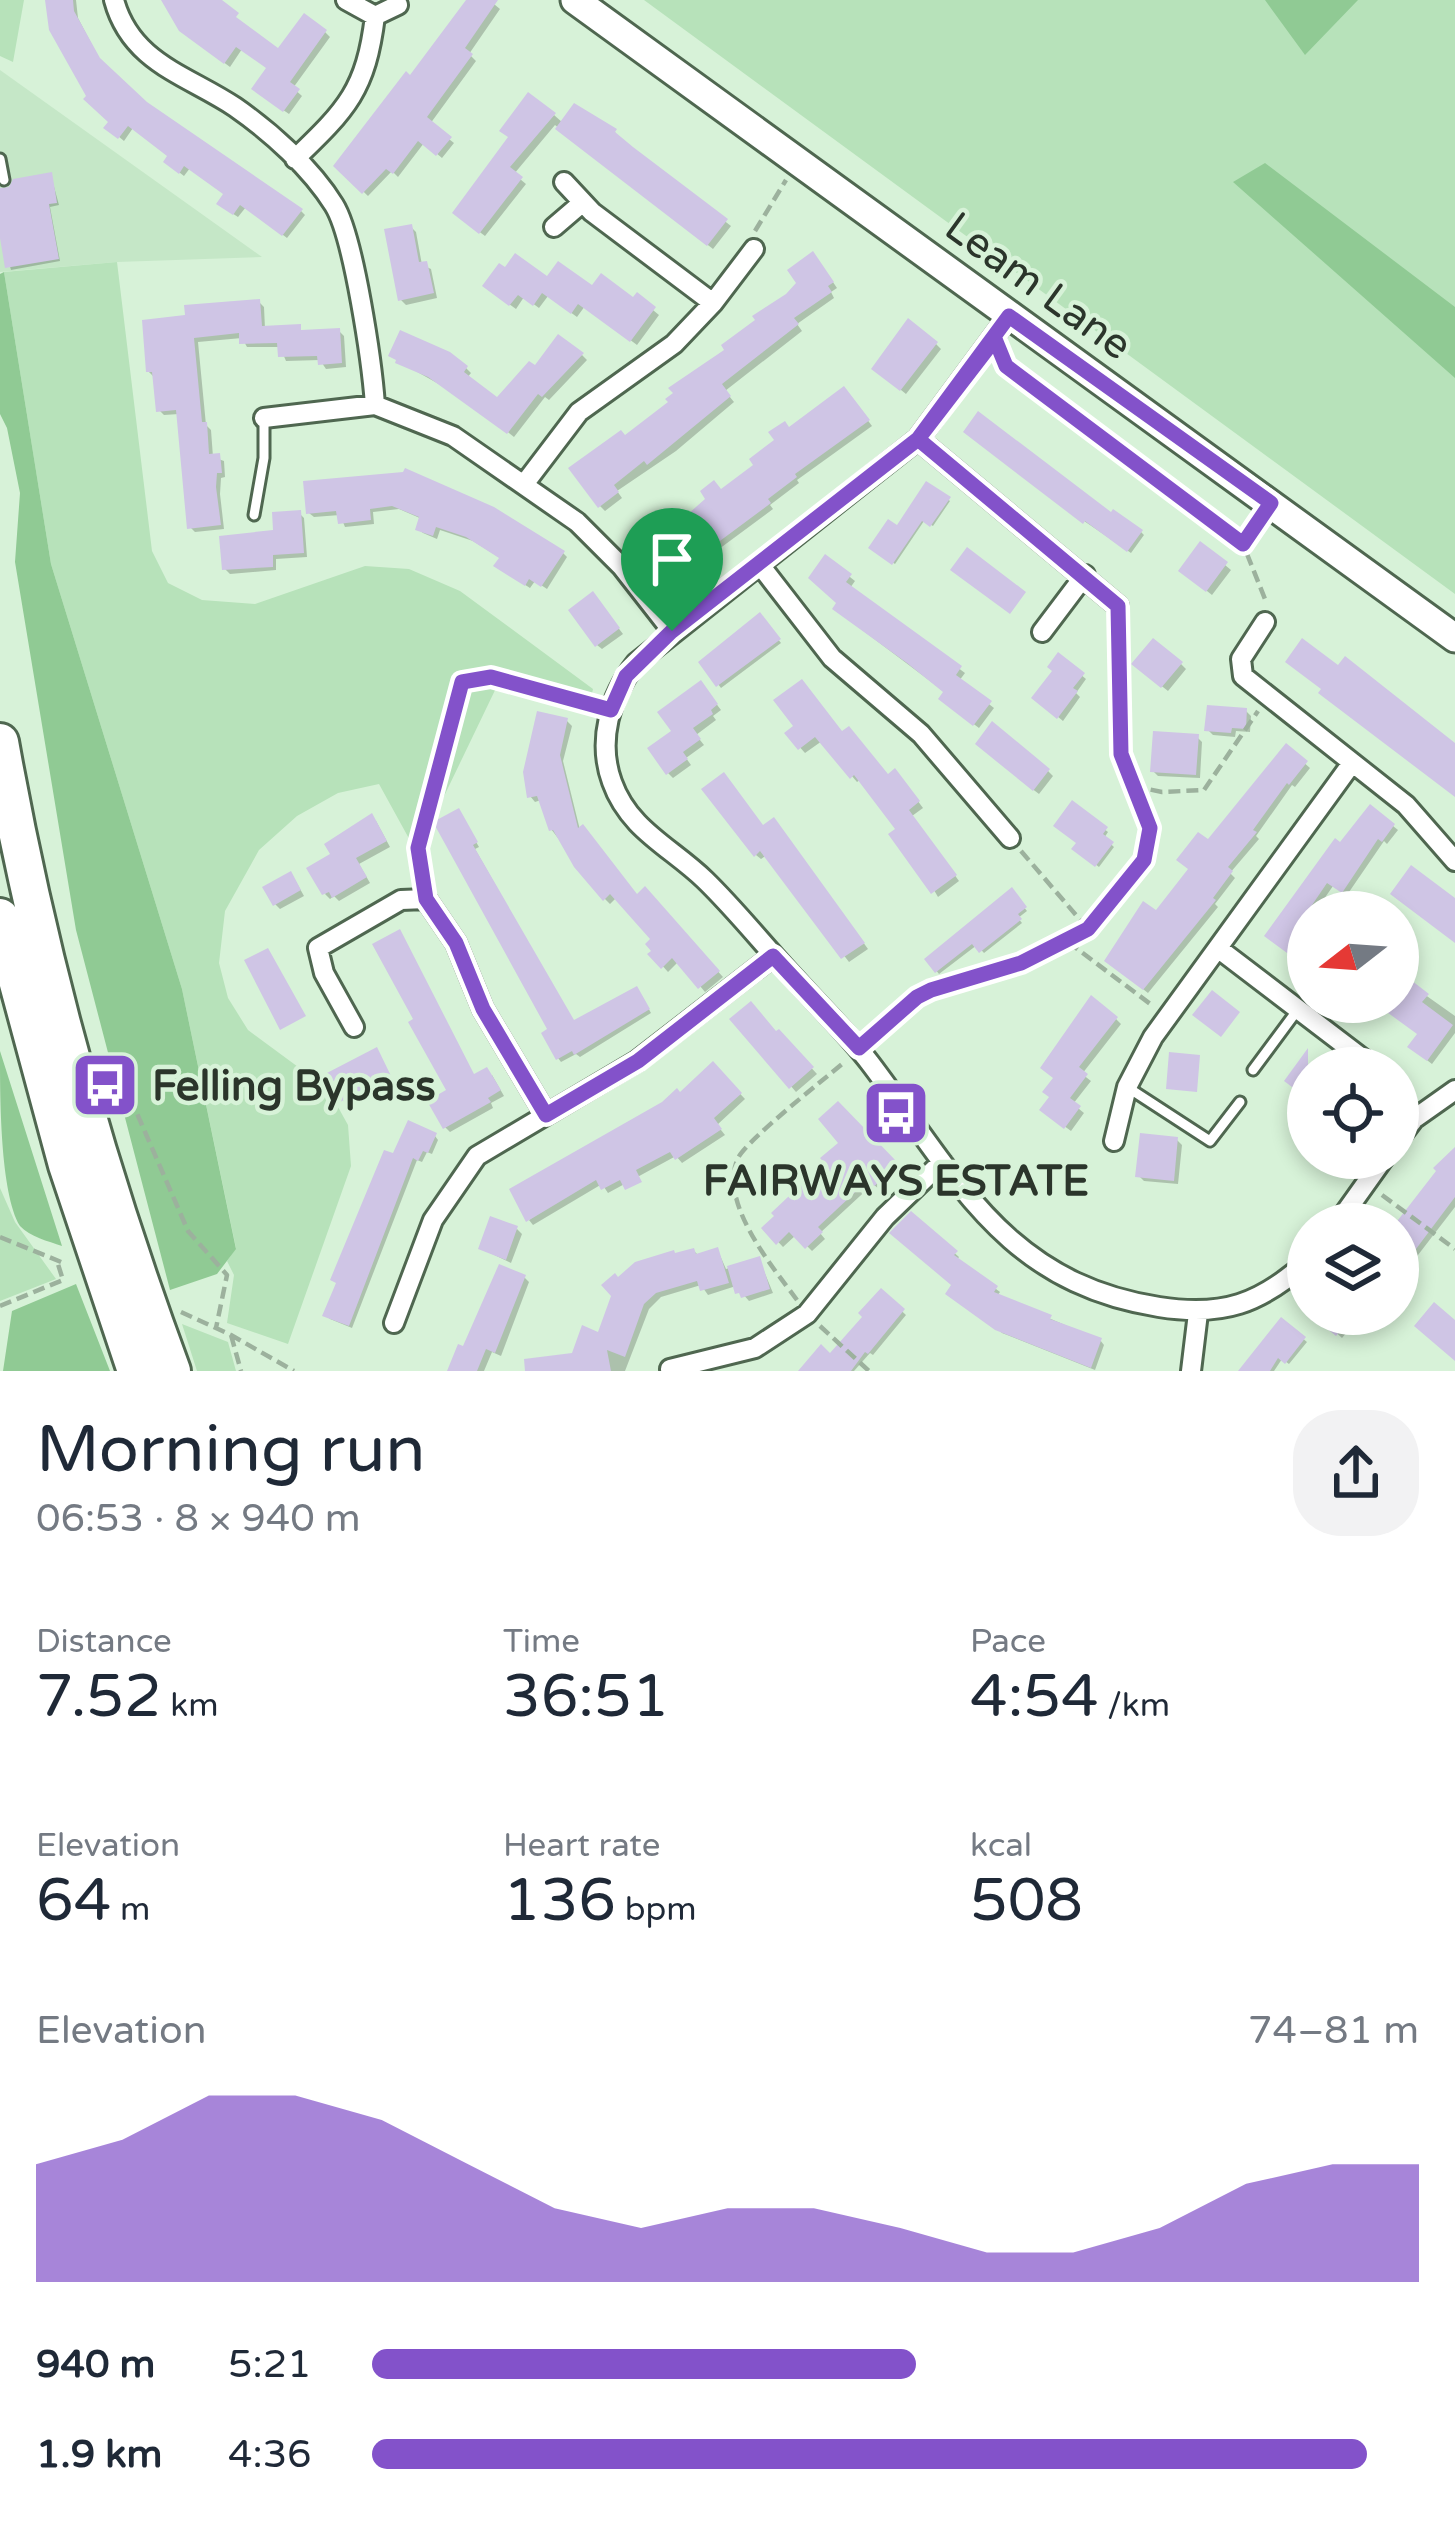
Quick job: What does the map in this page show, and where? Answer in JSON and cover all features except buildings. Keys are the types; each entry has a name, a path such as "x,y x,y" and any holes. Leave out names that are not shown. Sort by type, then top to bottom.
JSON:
{"highway":[{"path":"0,742 38,931 78,1084 136,1274 172,1371"},
{"path":"0,917 67,1166 136,1371"}],"main road":[{"name":"Leam Lane","path":"575,0 1002,327 1271,503 1455,638"}],"street":[{"path":"114,0 128,32 153,60 230,104 295,159 334,205 341,219 375,405"},
{"path":"346,0 375,16"},
{"path":"375,16 398,5"},
{"path":"295,159 343,111 363,78 375,16"},
{"path":"564,182 582,203 712,303"},
{"path":"554,227 582,203"},
{"path":"526,483 579,412 658,357 712,303 754,249"},
{"path":"1002,327 918,439 672,631 626,676 611,710 605,748 608,767 629,814 656,842 708,882 859,1048 981,1214 1022,1253 1064,1280 1130,1303 1198,1313 1230,1308 1276,1289 1287,1279"},
{"path":"265,418 375,405 453,436 526,483 602,544 672,631"},
{"path":"918,439 1118,606"},
{"path":"760,566 832,658 921,734 1010,838"},
{"path":"1042,632 1085,575"},
{"path":"1265,622 1240,659 1250,683 1406,805 1455,861"},
{"path":"1114,1142 1127,1087 1167,1017 1352,763"},
{"path":"354,1027 324,973 318,948 401,900 426,899 456,943 483,1009 546,1115"},
{"path":"1219,949 1287,1000"},
{"path":"394,1323 434,1220 477,1156 638,1061 773,956"},
{"path":"1318,1023 1349,1047"},
{"path":"1419,1115 1455,1090"},
{"path":"670,1369 755,1348 807,1314 885,1217 942,1162"},
{"path":"1351,1203 1368,1179"},
{"path":"1191,1371 1198,1313"}],"lane":[{"path":"0,159 4,180"},
{"path":"254,515 265,418"},
{"path":"1253,1070 1287,1023"},
{"path":"1127,1087 1210,1141 1240,1102"}],"path":[{"path":"754,249 756,225 786,180"},
{"path":"1002,327 1006,366 1243,544 1268,606 1265,622"},
{"path":"1243,544 1271,503"},
{"path":"868,1371 807,1314 762,1252 735,1198 733,1176 740,1154 917,997 1008,968 1088,929 1149,850 1147,814 1121,754 1118,606"},
{"path":"426,899 418,848 462,682 491,677 611,710"},
{"path":"1132,785 1162,792 1204,790 1268,697"},
{"path":"1010,838 1088,929"},
{"path":"1068,942 1167,1017"},
{"path":"78,1084 105,1085 131,1102 188,1231 227,1275 216,1328"},
{"path":"1365,1183 1455,1249"},
{"path":"0,1237 66,1264"},
{"path":"0,1306 64,1280 57,1261"},
{"path":"176,1310 294,1371"},
{"path":"231,1335 241,1371"}],"shaded area":[{"path":"0,0 24,0 13,62 0,56"},
{"path":"644,0 1455,0 1455,594"},
{"path":"0,70 262,257 0,272"},
{"path":"117,262 152,551 168,583 202,600 255,604 365,566 409,569 460,591 593,689 588,712 498,684 422,842 412,844 379,784 338,793 297,816 259,850 225,911 219,963 228,998 248,1030 328,1089 348,1125 351,1166 288,1344 227,1323 234,1275 227,1261 236,1248 182,989 51,564 4,272"},
{"path":"0,1188 15,1222 56,1279 0,1301"},
{"path":"182,1324 228,1342 236,1371 197,1371"}],"green space":[{"path":"1265,0 1358,0 1305,55"},
{"path":"1265,163 1455,307 1455,378 1233,182"},
{"path":"4,272 51,564 182,989 236,1249 217,1274 170,1290 76,930 15,562 20,493 0,414 0,274"},
{"path":"0,1051 62,1246 24,1230 13,1211 2,1143"},
{"path":"76,1284 110,1371 3,1371 12,1311"}],"place":[{"name":"Felling Bypass","path":"105,1085"},
{"name":"FAIRWAYS ESTATE","path":"896,1113"}],"route":[{"path":"672,631 636,663 611,710 491,677 462,682 418,848 426,899 456,943 483,1009 546,1115 638,1061 773,956 859,1048 917,997 1021,963 1088,929 1144,860 1149,850 1147,814 1121,754 1118,606 918,439 995,339 1006,366 1243,544 1271,503 1009,316 918,439 672,631"}]}
